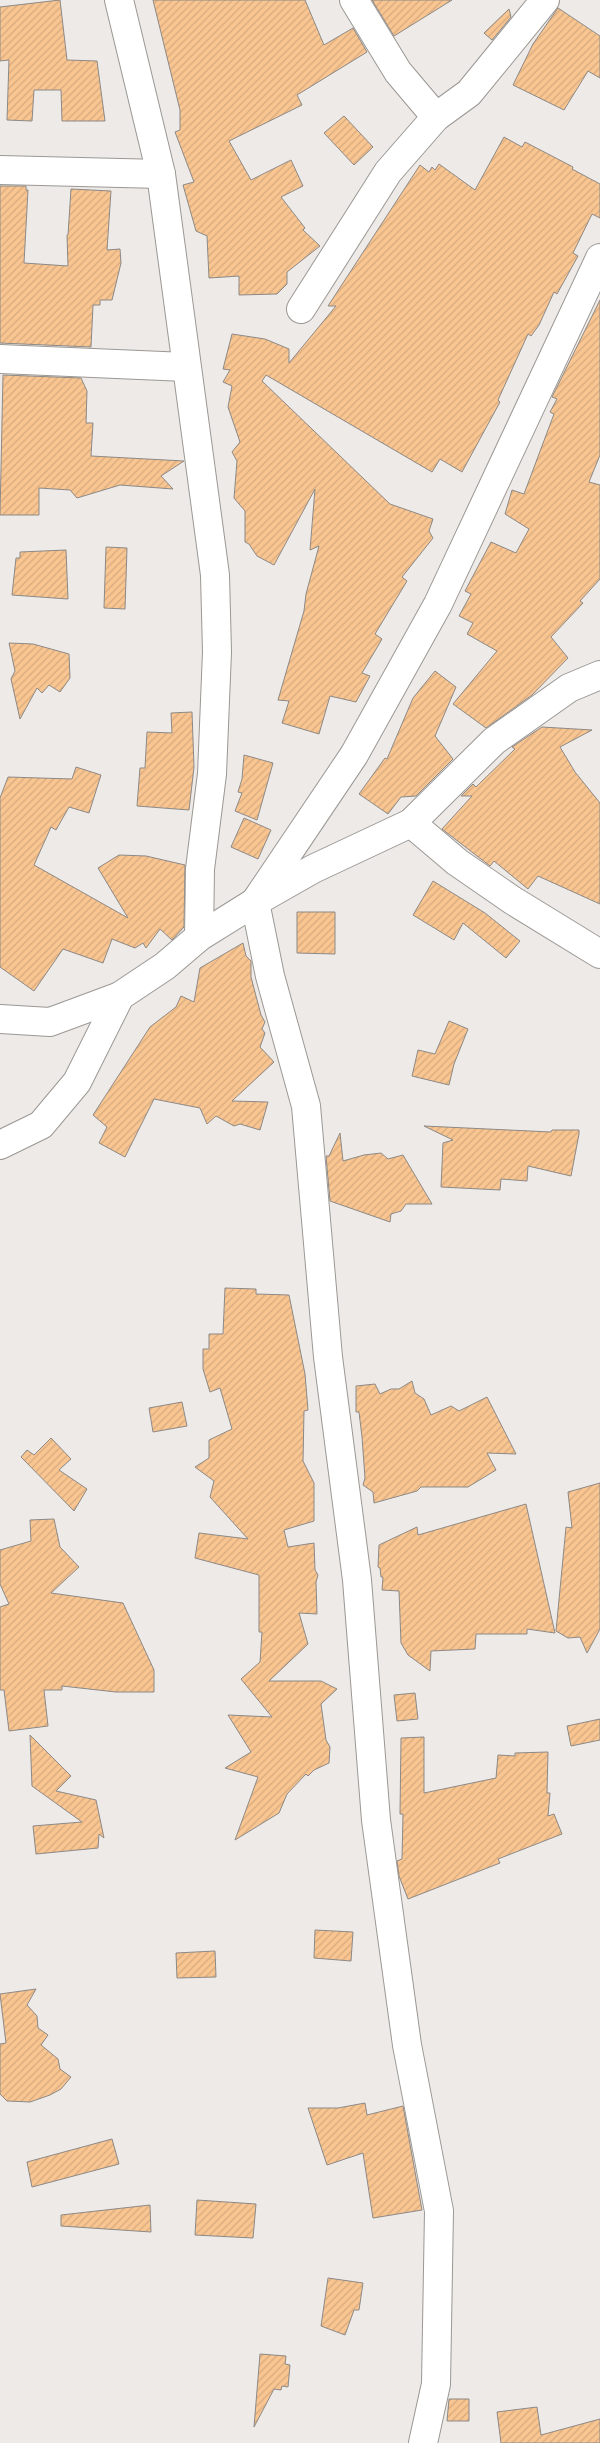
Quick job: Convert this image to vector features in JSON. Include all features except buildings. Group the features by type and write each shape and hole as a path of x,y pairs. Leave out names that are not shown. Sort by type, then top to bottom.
{"street":[{"path":"119,0 161,174 215,575 218,652 212,774 200,869 199,937"},
{"path":"354,0 398,72 436,116"},
{"path":"301,309 388,172 436,116 468,93 545,0"},
{"path":"0,170 161,174"},
{"path":"423,2443 436,2384 439,2211 407,2045 376,1820 357,1580 328,1357 306,1106 270,976 255,902 354,755 438,604 600,258"},
{"path":"0,359 186,368"},
{"path":"0,1019 50,1022 120,996 165,966 199,937 255,902 312,869 411,823 494,741 569,688 600,675"},
{"path":"411,823 457,862 512,900 600,954"},
{"path":"0,1145 41,1125 77,1082 120,996"}]}
